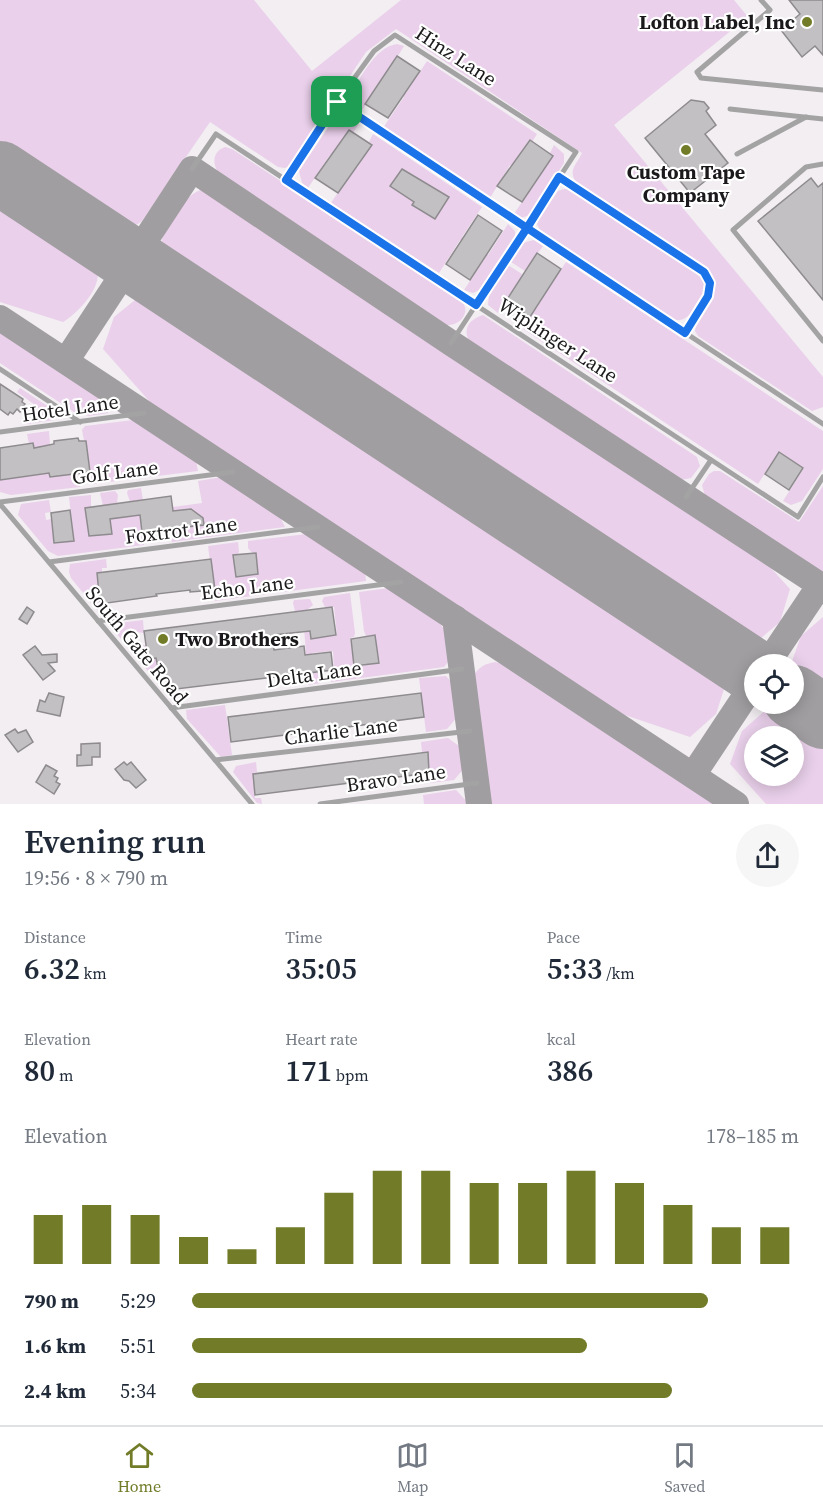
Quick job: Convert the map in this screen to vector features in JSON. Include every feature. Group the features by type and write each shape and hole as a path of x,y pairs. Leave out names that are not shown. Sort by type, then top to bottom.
{"lane":[{"path":"761,0 770,10 697,72 701,78 823,90"},
{"name":"Hinz Lane","path":"337,102 374,51 395,35 576,152 559,177"},
{"path":"286,180 337,102 822,423"},
{"path":"730,109 823,119"},
{"path":"737,154 808,116"},
{"name":"Wiplinger Lane","path":"192,169 216,134 798,517 823,477"},
{"path":"823,164 806,167 733,230 823,341"},
{"path":"451,343 559,177 704,272 709,278 708,296 685,333"},
{"path":"0,369 80,422"},
{"name":"Hotel Lane","path":"0,432 144,413"},
{"path":"686,497 711,460"},
{"name":"Golf Lane","path":"0,503 233,472"},
{"name":"South Gate Road","path":"0,503 252,804"},
{"name":"Foxtrot Lane","path":"48,562 318,527"},
{"name":"Echo Lane","path":"98,621 401,582"},
{"name":"Delta Lane","path":"171,708 462,669"},
{"name":"Charlie Lane","path":"215,760 470,731"},
{"name":"Bravo Lane","path":"320,804 477,783"}],"shaded area":[{"path":"0,0 254,0 312,71 401,0 734,0 748,17 614,125 823,377 823,407 812,411 698,336 695,331 697,322 715,287 708,270 577,183 573,171 582,153 396,29 366,52 290,166 278,167 210,122 142,221 129,226 114,223 0,148"},
{"path":"397,44 404,46 384,79 406,93 427,61 537,134 532,142 529,140 515,161 539,177 553,156 550,153 554,145 564,154 564,163 530,215 521,218 514,214 536,181 510,165 490,198 383,128 404,97 381,82 360,113 348,103 348,98 375,58 381,51"},
{"path":"339,116 346,117 358,125 353,133 349,130 334,154 357,168 372,144 369,142 373,134 482,207 462,237 488,255 508,224 515,231 515,236 479,290 473,293 464,290 486,257 460,240 439,273 331,203 352,171 330,155 308,188 302,183 299,171 333,120"},
{"path":"225,147 232,149 461,300 465,309 463,317 456,323 446,325 224,179 217,171 214,162 217,153"},
{"path":"569,189 699,274 704,280 703,293 692,313 680,320 674,320 540,230 537,224 539,219 558,191"},
{"path":"201,190 212,193 759,555 790,589 780,622 754,644 173,262 161,245 166,230 181,205"},
{"path":"0,201 96,264 98,272 94,289 77,311 63,322 0,302"},
{"path":"534,240 543,246 525,271 511,262 522,243"},
{"path":"566,262 823,431 823,469 802,501 791,505 783,501 804,468 779,452 758,484 523,329 543,298 519,281 498,313 488,305 489,295 508,265 545,293"},
{"path":"143,295 727,680 716,714 690,737 622,714 151,403 103,349 114,317"},
{"path":"483,315 697,457 700,466 691,478 681,480 469,341 467,328 469,324"},
{"path":"0,331 108,403 108,413 89,416 74,412 0,363"},
{"path":"20,388 55,411 57,415 54,420 27,424 38,407 17,392"},
{"path":"133,420 196,461 198,471 92,484 82,430 85,426"},
{"path":"49,431 50,445 46,446 50,477 78,473 80,487 11,495 0,492 0,480 29,444 27,434"},
{"path":"720,471 799,522 823,486 823,574 705,496 702,485 709,474"},
{"path":"222,477 279,515 285,527 172,542 170,529 204,525 203,518 191,509 173,511 173,507 202,503 198,481"},
{"path":"141,488 143,500 138,501 144,545 58,556 48,551 18,515 21,504 49,500 51,512 45,513 46,520 51,519 54,543 74,541 69,497 91,495 91,507 112,534 108,506 103,506 100,493 115,491 118,495 115,518 135,516 127,493 128,490"},
{"path":"307,534 365,572 366,581 215,601 208,546 238,542 238,555 233,556 236,577 258,574 256,553 252,553 248,548 248,541"},
{"path":"106,559 107,568 102,568 102,572 97,573 100,604 103,604 105,612 97,610 71,578 69,572 70,564"},
{"path":"389,588 437,620 444,629 451,658 444,667 331,682 329,671 334,669 333,651 312,653 314,673 318,673 320,683 308,685 303,611 295,611 294,600 310,599 313,605 307,610 311,639 337,635 334,607 325,607 322,601 324,597 350,593 355,633 354,637 350,638 354,667 380,663 375,635 366,636 364,631 359,592"},
{"path":"823,617 823,690 804,677 804,654 795,654 801,636"},
{"path":"143,620 144,633 137,632 121,639 117,634 119,623"},
{"path":"146,645 148,659 157,658 160,677 154,678 130,650"},
{"path":"495,662 502,664 716,804 488,804 472,683 479,668"},
{"path":"446,676 454,685 459,715 447,729 426,732 419,678"},
{"path":"225,705 232,755 221,757 187,719 186,710"},
{"path":"761,714 777,714 796,726 748,726"},
{"path":"744,729 744,780 730,764 742,731"},
{"path":"804,732 823,744 823,804 766,804 750,786 804,786"},
{"path":"448,738 463,749 465,767 454,780 430,783 428,752 422,752 421,742"},
{"path":"256,762 257,772 253,773 255,798 261,798 262,804 257,803 233,772 236,766"},
{"path":"456,790 469,804 424,804 423,795"}],"building":[{"name":"Lofton Label, Inc","path":"789,0 823,0 823,55 815,46 802,57 781,30 800,14"},
{"path":"397,56 420,71 388,118 365,104"},
{"name":"Custom Tape Company","path":"691,100 704,102 709,108 706,111 716,125 705,134 728,163 690,193 645,138"},
{"path":"349,130 372,145 338,193 315,178"},
{"path":"530,140 553,156 522,202 497,186"},
{"path":"402,169 449,197 435,219 412,205 414,202 390,186"},
{"path":"811,178 818,187 823,183 823,300 758,221"},
{"path":"478,215 502,231 470,280 446,264"},
{"path":"537,253 561,269 530,317 506,301"},
{"path":"0,384 23,399 22,402 25,404 20,412 17,409 13,414 10,412 8,415 0,409"},
{"path":"78,438 79,441 86,441 90,472 50,477 49,473 0,480 0,448 33,443 34,448 54,444 54,441"},
{"path":"779,452 803,468 789,490 765,474"},
{"path":"171,496 173,511 191,509 203,518 204,525 142,532 140,515 110,519 112,534 89,536 85,508"},
{"path":"70,510 74,541 54,543 51,513"},
{"path":"256,553 258,574 236,577 233,555"},
{"path":"211,559 215,590 156,594 157,596 100,604 97,573"},
{"path":"27,607 34,612 27,624 19,619"},
{"path":"332,607 336,635 311,639 310,631 273,635 274,650 304,646 305,655 331,652 333,670 168,690 166,677 160,677 156,658 148,659 144,631"},
{"path":"375,635 379,663 354,666 351,639"},
{"path":"35,646 42,655 57,654 57,662 48,663 55,671 43,680 23,655"},
{"path":"49,693 64,697 60,716 37,711 40,700 45,702"},
{"path":"421,693 424,717 231,742 228,717"},
{"path":"15,729 18,733 26,730 33,742 18,752 5,735"},
{"path":"100,743 100,757 92,757 92,765 77,766 77,755 81,755 81,744"},
{"path":"428,752 429,773 255,795 253,774"},
{"path":"124,762 127,765 131,762 146,780 136,788 129,781 124,780 115,769"},
{"path":"46,765 57,771 54,776 58,778 56,782 60,784 54,794 36,782"}],"taxiway":[{"path":"66,361 192,169 451,343 823,587"},
{"path":"0,318 736,804"},
{"path":"774,654 820,585"},
{"path":"455,618 479,804"},
{"path":"693,775 744,698"}],"runway":[{"path":"0,173 744,664"},
{"path":"804,704 823,717"}],"place":[{"name":"Lofton Label, Inc","path":"807,22"},
{"name":"Custom Tape Company","path":"686,150"},
{"name":"Two Brothers","path":"163,639"}],"route":[{"path":"337,102 286,180 476,305 527,228 685,333 708,296 710,283 704,272 559,177 527,228 337,102"}]}
